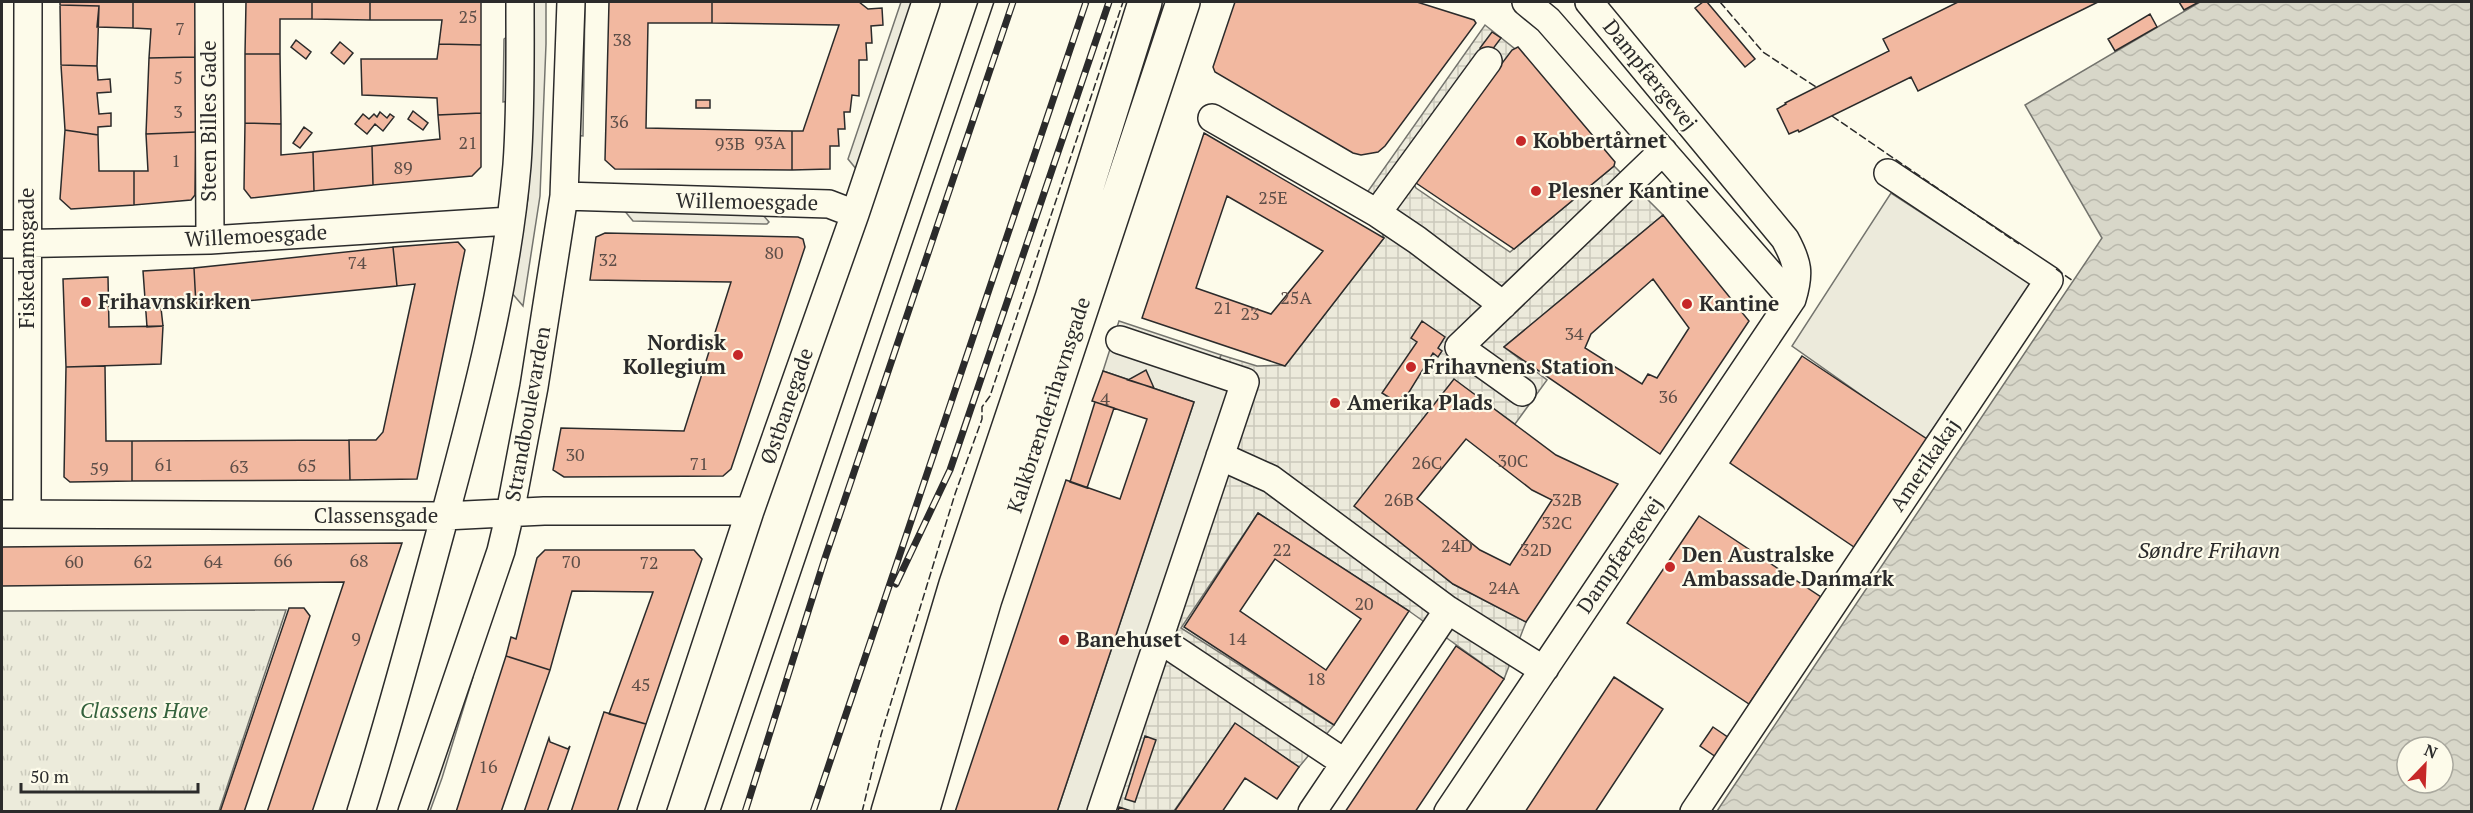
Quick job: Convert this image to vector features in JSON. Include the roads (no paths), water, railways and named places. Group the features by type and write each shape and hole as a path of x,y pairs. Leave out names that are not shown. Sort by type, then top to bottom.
{"main road":[{"name":"Kalkbrænderihavnsgade","path":"888,812 956,584 1052,298 1145,2"},
{"name":"Kalkbrænderihavnsgade","path":"922,812 985,598 1183,2"}],"street":[{"name":"Fiskedamsgade","path":"14,514 14,245 28,2"},
{"name":"Steen Billes Gade","path":"209,2 210,240"},
{"path":"361,812 393,710 481,380 510,221 520,111 520,2"},
{"name":"Strandboulevarden","path":"412,812 501,551 510,513 534,387 564,196 571,2"},
{"name":"Østbanegade","path":"651,812 750,511 855,214 926,2"},
{"name":"Dampfærgevej","path":"1526,2 1548,20 1663,151 1795,289"},
{"name":"Dampfærgevej","path":"1448,812 1795,289 1795,258 1785,239 1589,2"},
{"path":"1377,213 1488,61"},
{"path":"1212,118 1377,213 1503,305"},
{"path":"1522,392 1459,347 1663,151"},
{"name":"Amerikakaj","path":"1694,812 2049,280 1888,173"},
{"name":"Willemoesgade","path":"564,196 829,204 855,214"},
{"name":"Willemoesgade","path":"14,245 210,240 510,221"},
{"path":"1101,812 1245,382 1119,340"},
{"path":"1220,456 1271,479 1448,610 1534,664 1545,668"},
{"name":"Classensgade","path":"14,514 445,516 510,513 750,511"},
{"path":"1312,812 1448,610"},
{"path":"1159,639 1344,763"}],"water":[{"name":"Søndre Frihavn","path":"2200,2 2471,2 2471,811 1717,811 2102,238 2025,105"}],"tram line":[{"path":"704,812 978,2"},
{"path":"720,812 994,2"}],"railway":[{"path":"745,812 825,558 1013,2"},
{"path":"813,812 1086,2"},
{"path":"896,584 950,470 1109,2"}],"place":[{"name":"Kobbertårnet","path":"1521,141"},
{"name":"Plesner Kantine","path":"1536,191"},
{"name":"Frihavnskirken","path":"86,302"},
{"name":"Kantine","path":"1687,304"},
{"name":"Nordisk Kollegium","path":"738,355"},
{"name":"Frihavnens Station","path":"1411,367"},
{"name":"Amerika Plads","path":"1335,403"},
{"name":"Den Australske Ambassade Danmark","path":"1670,567"},
{"name":"Banehuset","path":"1064,640"}],"park label":[{"name":"Classens Have","path":"144,711"}]}
